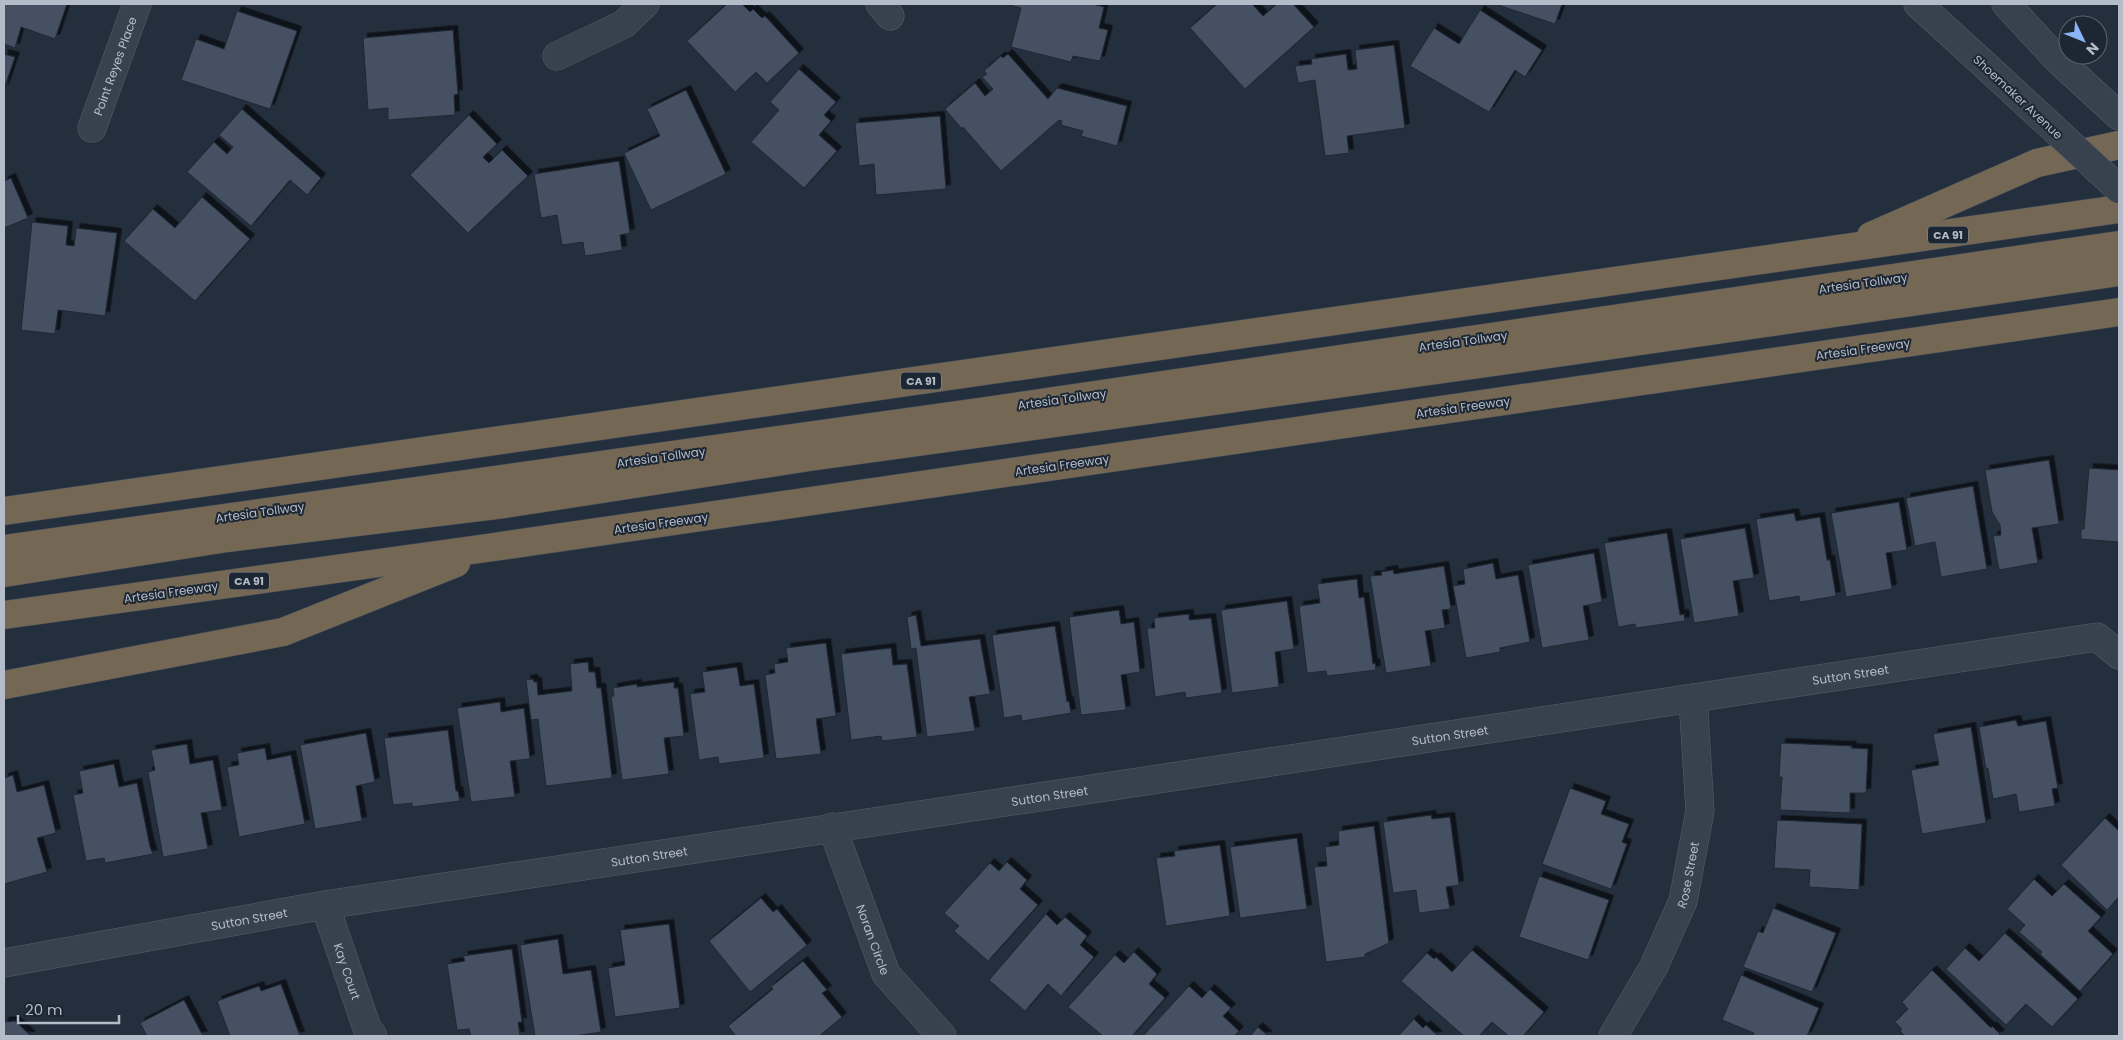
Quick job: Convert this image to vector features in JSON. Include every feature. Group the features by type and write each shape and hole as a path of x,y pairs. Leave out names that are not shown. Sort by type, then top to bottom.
{"highway":[{"path":"1838,251 2037,163 2119,145"},
{"name":"CA 91","path":"4,511 2119,210"},
{"name":"Artesia Tollway","path":"4,549 986,411 2119,245"},
{"name":"Artesia Tollway","path":"4,573 228,538 504,504 809,457 2119,272"},
{"name":"Artesia Freeway","path":"4,615 494,547 2119,312"},
{"path":"4,685 283,632 494,547"}],"street":[{"name":"Point Reyes Place","path":"92,128 137,4"},
{"path":"557,56 624,24 645,4"},
{"name":"Shoemaker Avenue","path":"1918,4 2119,189"},
{"path":"2006,4 2057,59 2119,116"},
{"name":"Sutton Street","path":"4,964 325,905 2097,637 2119,655"},
{"name":"Rose Street","path":"1614,1036 1654,966 1684,901 1700,811 1693,698"},
{"name":"Noran Circle","path":"832,828 886,974 942,1036"},
{"name":"Kay Court","path":"325,905 367,1028 373,1036"}],"building":[{"path":"4,4 67,4 55,39 21,27 15,48 4,44"},
{"path":"727,4 742,4 750,12 753,9 762,18 765,16 799,53 767,83 756,72 735,92 687,41"},
{"path":"1006,4 1092,4 1104,7 1099,28 1108,30 1100,61 1073,56 1071,62 1011,47 1021,8"},
{"path":"1217,4 1252,4 1263,16 1277,4 1293,4 1314,27 1245,89 1190,28"},
{"path":"1495,4 1562,4 1555,24"},
{"path":"1480,10 1542,50 1525,77 1515,70 1489,112 1410,66 1434,28 1459,44"},
{"path":"237,11 297,31 270,109 181,80 196,39 224,49"},
{"path":"453,30 458,94 454,95 455,115 388,120 388,108 368,110 363,38"},
{"path":"1394,45 1405,128 1347,136 1349,153 1325,156 1315,80 1298,83 1295,66 1312,64 1311,59 1346,54 1348,70 1357,69 1355,50"},
{"path":"4,54 15,57 4,89"},
{"path":"1008,54 1048,99 1057,88 1127,106 1117,146 1081,136 1083,131 1061,125 1062,121 1059,120 1001,171 945,109 975,83 985,96 993,89 982,77 987,74 984,71 1001,56 1003,58"},
{"path":"799,69 836,102 824,115 831,121 819,135 837,151 804,188 751,142 779,110 770,102"},
{"path":"686,90 726,174 651,210 624,153 660,136 647,109"},
{"path":"242,109 321,178 307,195 290,180 251,226 187,172 214,142 227,154 233,147 219,135"},
{"path":"469,115 497,144 483,157 489,163 502,150 528,176 468,233 410,175"},
{"path":"940,116 946,189 876,195 874,164 859,166 855,123"},
{"path":"619,161 630,233 620,235 622,250 585,256 583,242 562,245 557,215 541,218 534,174"},
{"path":"11,178 28,218 4,228 4,181"},
{"path":"202,197 250,239 195,301 124,241 153,209 175,228"},
{"path":"32,222 68,226 66,245 74,246 76,228 117,233 105,316 58,310 55,334 21,330"},
{"path":"2049,460 2059,524 2032,528 2038,563 1999,570 1993,536 2001,535 2000,525 1992,512 1985,470"},
{"path":"2089,468 2119,470 2119,542 2081,539 2081,529 2084,529"},
{"path":"1973,486 1987,569 1941,577 1935,542 1915,546 1906,498"},
{"path":"1899,502 1907,550 1886,553 1892,589 1846,597 1831,513"},
{"path":"1794,513 1796,521 1820,517 1827,560 1830,560 1836,596 1800,602 1799,596 1769,601 1756,519"},
{"path":"1745,528 1754,578 1733,581 1739,616 1694,623 1680,539"},
{"path":"1667,533 1680,615 1684,614 1685,621 1636,628 1635,624 1618,627 1604,543"},
{"path":"1594,553 1602,602 1583,606 1589,640 1542,648 1528,565"},
{"path":"1493,563 1496,579 1518,575 1530,642 1500,648 1500,652 1466,658 1453,586 1465,584 1463,569"},
{"path":"1444,566 1451,609 1442,610 1445,628 1425,631 1431,666 1386,673 1370,576 1382,575 1381,572 1393,570 1394,574"},
{"path":"1357,579 1359,598 1364,597 1373,664 1375,663 1376,670 1327,676 1326,671 1307,673 1299,606 1320,603 1317,584"},
{"path":"1287,601 1294,649 1275,652 1279,687 1232,693 1221,610"},
{"path":"1119,610 1121,624 1134,622 1140,672 1121,675 1126,710 1081,715 1069,617"},
{"path":"1189,614 1189,620 1211,618 1222,693 1186,698 1185,692 1155,697 1147,628 1155,628 1154,618"},
{"path":"916,615 921,646 980,639 990,694 969,697 975,731 927,737 916,648 911,649 907,617"},
{"path":"1055,626 1067,702 1069,701 1071,713 1022,721 1021,715 1004,718 992,635"},
{"path":"826,643 836,716 816,719 821,754 776,759 765,675 775,673 774,664 788,662 786,648"},
{"path":"891,648 893,665 907,664 917,737 882,741 881,736 851,740 841,654"},
{"path":"588,662 589,672 595,672 597,688 601,688 612,778 546,786 538,719 531,720 526,680 533,679 534,682 537,682 538,695 572,691 570,664"},
{"path":"737,667 740,686 754,684 764,758 719,764 718,757 699,760 690,694 705,692 702,672"},
{"path":"674,682 674,688 678,688 684,736 664,738 669,774 622,780 611,696 614,696 613,688 637,684 637,687"},
{"path":"500,702 501,712 524,708 530,759 510,761 515,797 471,802 457,708"},
{"path":"2016,720 2018,726 2046,721 2058,788 2052,789 2055,806 2019,812 2016,794 1993,799 1979,727"},
{"path":"1971,727 1986,823 1922,834 1911,770 1939,765 1933,734"},
{"path":"448,730 456,791 458,791 460,801 412,807 412,803 393,805 384,738"},
{"path":"366,733 375,782 356,786 362,821 315,829 300,745"},
{"path":"1781,743 1852,746 1851,748 1868,749 1866,793 1850,793 1850,813 1780,810 1782,777 1779,777"},
{"path":"187,744 190,764 213,760 222,810 201,813 208,849 163,857 148,772 155,770 151,750"},
{"path":"265,748 267,760 291,755 305,824 239,837 227,767 239,765 237,753"},
{"path":"114,764 119,787 137,783 153,854 105,863 104,858 86,861 73,795 83,793 79,771"},
{"path":"13,775 17,792 44,785 56,833 37,838 47,872 4,884 4,778"},
{"path":"1570,788 1606,801 1601,814 1629,824 1622,842 1627,844 1611,889 1542,864"},
{"path":"1431,815 1432,819 1450,817 1459,885 1446,887 1450,909 1419,913 1416,890 1393,893 1383,822"},
{"path":"2105,818 2119,831 2119,897 2107,910 2061,865"},
{"path":"1777,820 1862,824 1859,890 1809,887 1810,870 1774,868"},
{"path":"1374,826 1389,943 1365,954 1365,957 1326,962 1314,867 1327,866 1325,847 1339,845 1338,831"},
{"path":"1297,838 1307,909 1240,918 1230,847"},
{"path":"1220,845 1230,916 1166,926 1156,858 1175,856 1174,851"},
{"path":"1007,862 1027,880 1020,889 1038,905 988,961 954,931 959,926 944,913 990,863 999,871"},
{"path":"1539,876 1609,900 1588,960 1519,937"},
{"path":"2034,879 2052,896 2064,884 2101,917 2088,931 2113,954 2080,991 2040,954 2042,952 2019,932 2025,925 2007,909"},
{"path":"761,898 773,912 777,909 807,945 750,992 709,941"},
{"path":"1773,908 1836,933 1812,992 1743,967 1758,931 1763,933"},
{"path":"1046,914 1057,925 1065,917 1087,936 1080,945 1094,957 1061,996 1048,984 1025,1011 989,980"},
{"path":"669,924 680,1008 615,1017 608,968 625,965 620,930"},
{"path":"2005,933 2078,999 2052,1027 2026,1004 2006,1025 1946,969 1965,948 1979,961"},
{"path":"558,939 563,974 591,970 601,1032 575,1036 535,1036 520,945"},
{"path":"512,949 522,1022 518,1022 520,1036 471,1036 469,1029 457,1030 447,964 465,961 463,956"},
{"path":"1472,950 1544,1012 1523,1036 1509,1036 1492,1022 1479,1036 1464,1036 1401,981 1427,953 1434,959 1436,957 1452,972"},
{"path":"1134,952 1157,974 1149,984 1165,998 1132,1036 1103,1036 1068,1007 1115,955 1124,963"},
{"path":"803,961 827,990 822,993 842,1017 819,1036 736,1036 728,1026 773,989 771,987"},
{"path":"1932,970 1991,1028 1992,1026 2000,1034 1998,1036 1905,1036 1900,1031 1902,1029 1895,1022 1908,1009 1902,1002"},
{"path":"1741,975 1819,1008 1807,1036 1753,1036 1754,1033 1722,1020"},
{"path":"281,984 300,1036 230,1036 217,1001 259,986 261,991"},
{"path":"1189,986 1202,998 1210,989 1231,1008 1223,1016 1239,1031 1234,1036 1143,1036"},
{"path":"184,1000 203,1036 147,1036 140,1023"},
{"path":"1414,1019 1423,1028 1426,1025 1438,1036 1398,1036"},
{"path":"15,1021 31,1036 4,1036 4,1022"},
{"path":"1258,1027 1268,1036 1250,1036"}]}
